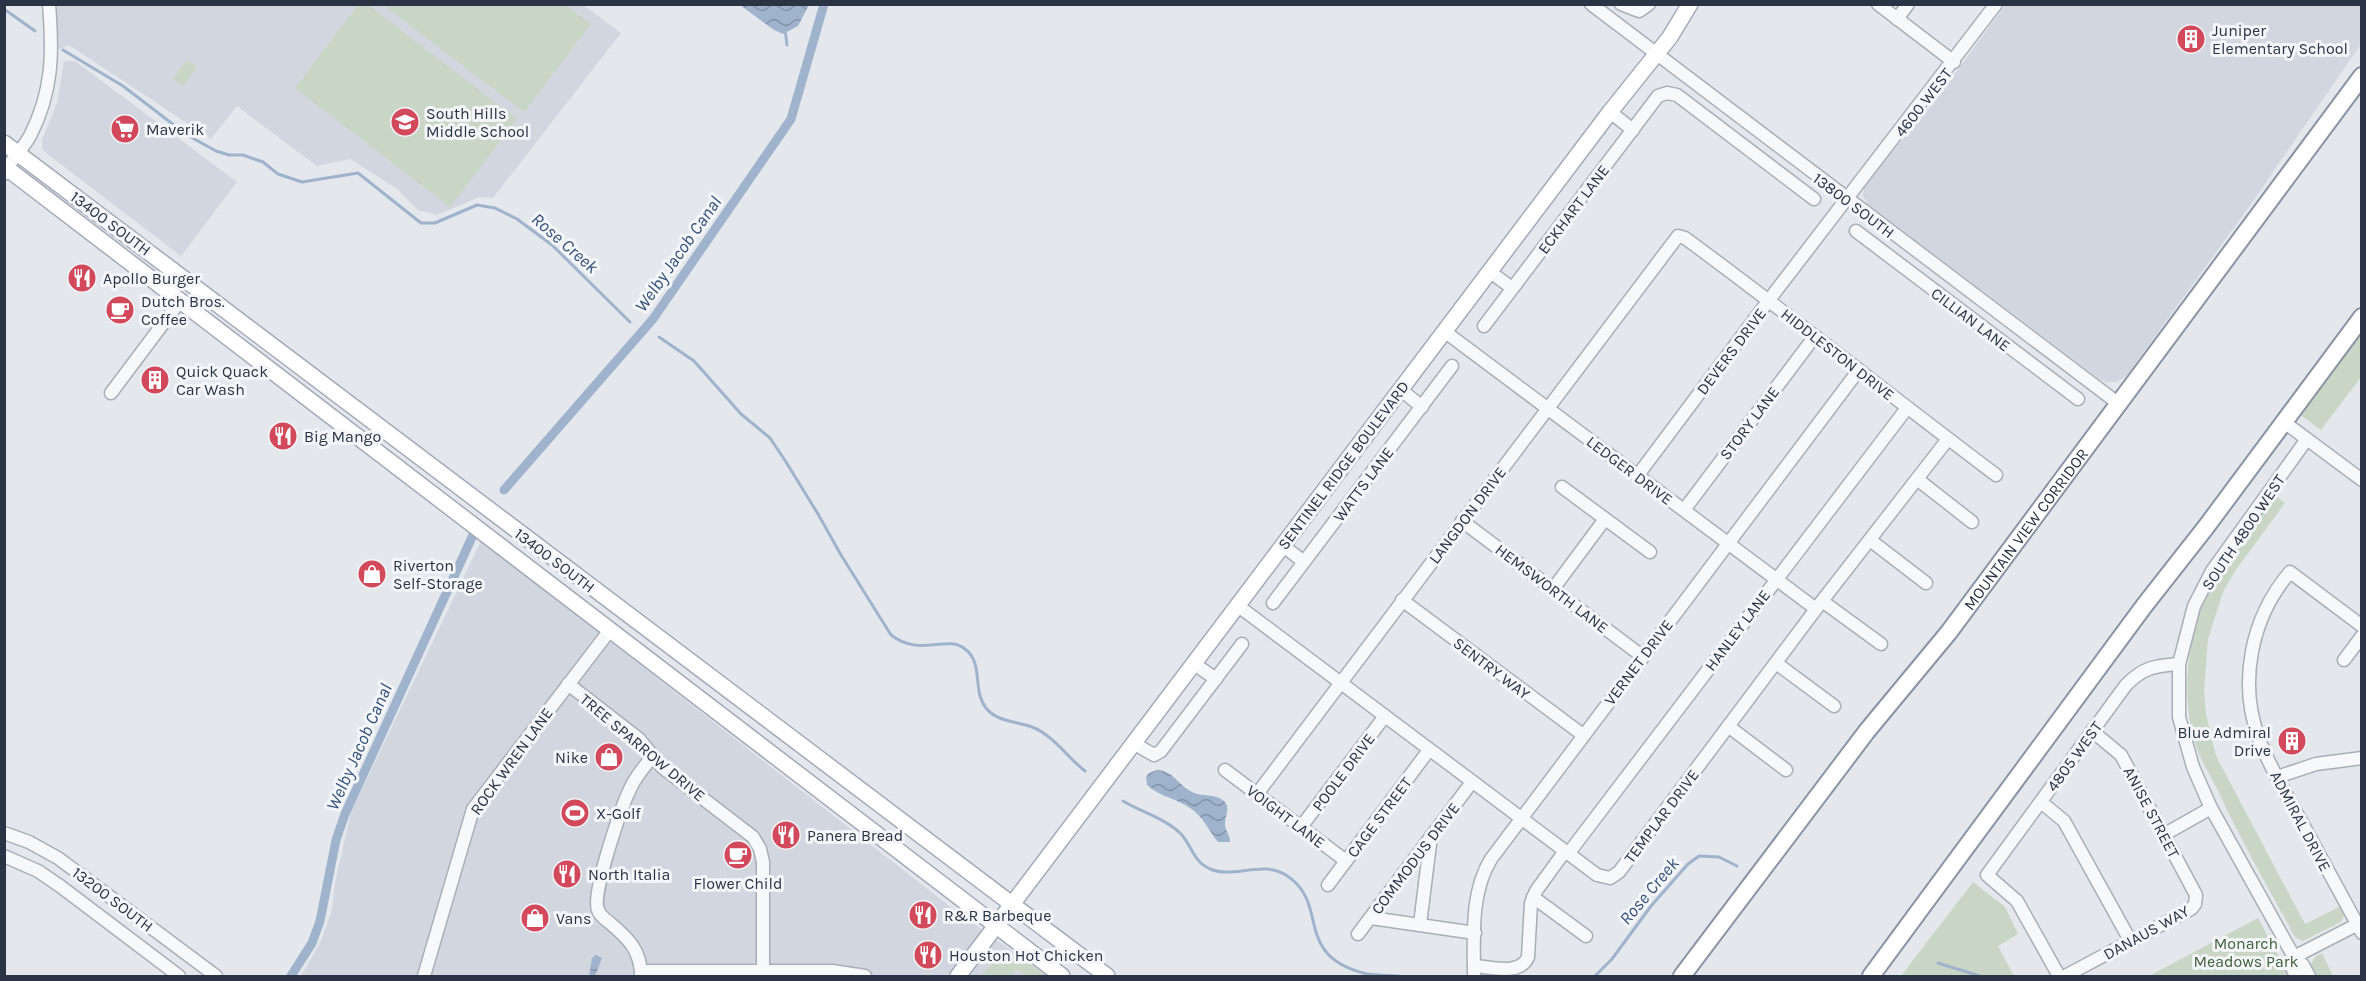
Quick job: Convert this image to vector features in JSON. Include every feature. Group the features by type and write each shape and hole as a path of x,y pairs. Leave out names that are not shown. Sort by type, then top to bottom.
{"highway":[{"name":"MOUNTAIN VIEW CORRIDOR","path":"1682,976 1867,731 1949,632 2361,76"},
{"path":"1871,976 2361,317"}],"main road":[{"name":"SENTINEL RIDGE BOULEVARD","path":"958,976 1489,271 1670,37 1690,4"},
{"name":"13400 SOUTH","path":"4,143 1107,976"},
{"name":"13400 SOUTH","path":"5,169 1062,976"}],"street":[{"path":"5,169 18,153 38,119 48,83 52,50 49,4"},
{"name":"13800 SOUTH","path":"1591,4 2119,404"},
{"path":"1621,4 1638,11 1649,4"},
{"path":"1878,4 1954,62"},
{"path":"1897,19 1908,4"},
{"name":"4600 WEST","path":"1847,199 1954,62 1996,4"},
{"name":"ECKHART LANE","path":"1484,326 1658,96 1667,93 1677,95 1709,120"},
{"path":"1721,103 1709,120 1815,199"},
{"path":"1610,112 1633,130"},
{"path":"1776,171 1788,154"},
{"name":"DEVERS DRIVE","path":"1638,476 1847,199"},
{"name":"CILLIAN LANE","path":"1856,231 2078,399"},
{"name":"HIDDLESTON DRIVE","path":"1678,236 1685,238 1769,300 1858,371 1996,475"},
{"name":"LANGDON DRIVE","path":"1257,794 1678,236"},
{"path":"1894,260 1906,243"},
{"path":"1489,271 1512,288"},
{"path":"111,393 180,301"},
{"name":"LEDGER DRIVE","path":"1444,331 1776,579 1881,644"},
{"name":"STORY LANE","path":"1684,510 1815,336"},
{"path":"2049,378 2062,361"},
{"name":"WATTS LANE","path":"1273,603 1452,366"},
{"name":"VERNET DRIVE","path":"1474,971 1477,893 1481,878 1491,859 1858,371"},
{"path":"1400,389 1422,406"},
{"name":"HANLEY LANE","path":"1474,971 1515,968 1524,964 1528,957 1528,914 1533,897 1907,408"},
{"path":"2284,422 2361,480"},
{"name":"TEMPLAR DRIVE","path":"1237,605 1597,875 1607,878 1616,875 1819,605 1948,439"},
{"name":"SOUTH 4800 WEST","path":"2294,957 2211,808 2193,767 2181,726 2179,664 2194,606 2212,571 2307,439"},
{"path":"1917,479 1972,522"},
{"path":"1562,487 1650,552"},
{"path":"1553,589 1605,519"},
{"name":"HEMSWORTH LANE","path":"1462,521 1642,656"},
{"path":"1870,540 1926,583"},
{"path":"1282,545 1304,562"},
{"name":"ADMIRAL DRIVE","path":"2360,927 2265,753 2253,720 2249,670 2254,640 2263,614 2275,592 2290,572 2361,626"},
{"name":"SENTRY WAY","path":"1402,600 1583,735"},
{"name":"ROCK WREN LANE","path":"424,976 473,809 610,630"},
{"path":"2344,660 2361,636"},
{"path":"1133,743 1154,755 1161,751 1242,644"},
{"path":"1193,663 1215,680"},
{"path":"1776,663 1834,706"},
{"name":"4805 WEST","path":"2059,976 2017,901 1987,875 2126,685 2138,672 2151,667 2179,664"},
{"name":"TREE SPARROW DRIVE","path":"568,684 639,739 652,757 743,827 757,844 763,862 763,974"},
{"name":"POOLE DRIVE","path":"1301,827 1385,716"},
{"path":"1728,726 1786,770"},
{"name":"ANISE STREET","path":"2092,731 2121,755 2196,895 2195,904"},
{"name":"CAGE STREET","path":"1328,885 1430,750"},
{"path":"652,757 633,782 619,816 611,838 596,905 601,915 633,945 639,958 641,974 763,974 832,971 851,976 856,974 865,976"},
{"path":"2277,777 2298,768 2361,758"},
{"name":"VOIGHT LANE","path":"1225,770 1346,861"},
{"name":"COMMODUS DRIVE","path":"1358,934 1472,782"},
{"path":"2041,802 2064,820 2131,942"},
{"path":"2164,834 2211,808"},
{"name":"13200 SOUTH","path":"4,833 29,842 58,858 216,976"},
{"path":"1420,924 1431,836"},
{"name":"13200 SOUTH","path":"4,856 49,878 179,976"},
{"path":"1533,897 1586,936"},
{"name":"DANAUS WAY","path":"2065,976 2192,909 2195,904"},
{"path":"1371,918 1475,933"},
{"path":"2294,957 2360,927"},
{"path":"2294,957 2293,970 2296,976"},
{"path":"2294,957 2303,965 2309,976"}],"shaded area":[{"path":"2006,4 2361,5 2361,44 2251,204 2127,375 2116,382 2099,379 1869,205 1863,196 1864,188 1881,165 1932,105"},
{"name":"South Hills Middle School","path":"56,5 583,5 621,33 493,198 479,197 438,215 418,210 396,188 350,159 317,166 237,106 211,139 69,45 59,49"},
{"path":"64,61 75,61 237,182 181,256 42,148 42,140 57,103"},
{"path":"481,541 957,912 1048,976 301,976 321,941 332,910 335,883 351,812"}],"green space":[{"path":"358,5 368,5 517,119 450,207 295,88"},
{"path":"383,5 565,5 591,24 524,112"},
{"path":"187,60 197,67 183,86 173,79"},
{"path":"2361,330 2361,377 2321,430 2299,414"},
{"path":"2273,494 2285,503 2235,571 2223,592 2208,639 2204,690 2206,714 2216,756 2305,924 2341,906 2342,908 2344,916 2341,922 2303,941 2295,937 2201,757 2191,726 2188,705 2187,683 2192,640 2204,599 2226,558"},
{"path":"1973,882 2005,907 2018,934 1998,946 2014,976 1901,976"},
{"name":"Monarch Meadows Park","path":"2258,918 2289,976 2149,976"},
{"path":"2322,953 2333,976 2315,976 2311,964 2315,957"},
{"path":"1010,954 1021,958 1046,976 1026,976 1016,969 1010,976 981,976 997,958 998,960 1010,958"}],"water":[{"path":"740,5 809,5 798,26 783,34"},
{"path":"1157,770 1168,773 1192,792 1217,797 1224,801 1227,809 1225,826 1230,842 1218,842 1195,811 1147,785 1146,777"},
{"path":"596,955 602,958 595,976 589,976 592,958"}],"waterway":[{"name":"Welby Jacob Canal","path":"504,490 653,319 791,119 824,4"},
{"name":"Rose Creek","path":"4,9 35,31"},
{"path":"785,29 787,45"},
{"name":"Rose Creek","path":"63,50 123,86 187,135 216,151 229,155 243,155 263,162 278,174 302,182 358,173 421,223 435,223 477,205 495,208 517,219 552,245 630,322"},
{"name":"Rose Creek","path":"659,337 694,361 741,414 770,438 891,635 902,642 913,645 950,644 965,649 974,662 979,694 990,713 1001,719 1040,731 1085,771"},
{"name":"Welby Jacob Canal","path":"291,976 312,943 320,921 336,840 345,814 473,535"},
{"name":"Rose Creek","path":"1123,801 1176,829 1200,862 1210,869 1219,872 1268,869 1286,875 1299,887 1307,900 1319,941 1327,953 1341,964 1363,973 1399,976"},
{"name":"Rose Creek","path":"1595,976 1612,959 1651,906 1688,864 1699,856 1719,857 1737,866"},
{"name":"Rose Creek","path":"1938,963 1980,976"}],"place":[{"name":"Juniper Elementary School","path":"2191,39"},
{"name":"South Hills Middle School","path":"405,122"},
{"name":"Maverik","path":"125,129"},
{"name":"Apollo Burger","path":"82,278"},
{"name":"Dutch Bros. Coffee","path":"120,310"},
{"name":"Quick Quack Car Wash","path":"155,380"},
{"name":"Big Mango","path":"283,436"},
{"name":"Riverton Self-Storage","path":"372,574"},
{"name":"Blue Admiral Drive","path":"2292,741"},
{"name":"Nike","path":"609,757"},
{"name":"X-Golf","path":"575,813"},
{"name":"Panera Bread","path":"786,835"},
{"name":"Flower Child","path":"738,855"},
{"name":"North Italia","path":"567,874"},
{"name":"R&R Barbeque","path":"923,915"},
{"name":"Vans","path":"535,918"},
{"name":"Houston Hot Chicken","path":"928,955"}]}
